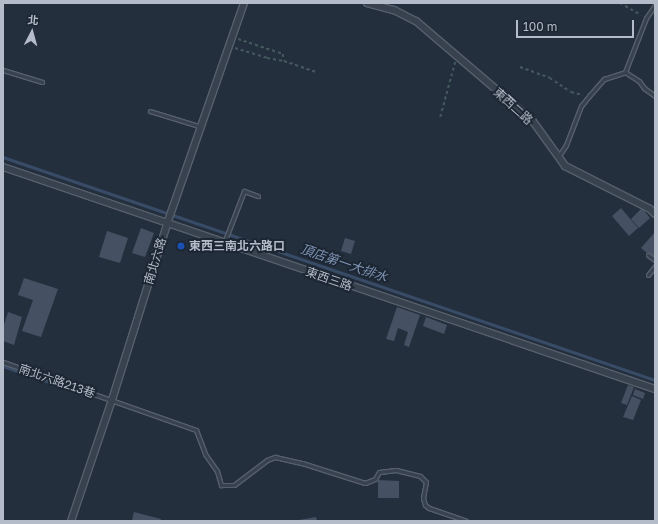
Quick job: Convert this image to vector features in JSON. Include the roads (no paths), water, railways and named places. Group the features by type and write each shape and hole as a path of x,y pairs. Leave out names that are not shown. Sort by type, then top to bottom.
{"street":[{"name":"南北六路","path":"71,521 112,400 167,224 244,3"},
{"name":"東西二路","path":"367,3 394,10 416,21 532,120 566,166 650,209 655,214"},
{"name":"東西三路","path":"3,167 655,389"}],"lane":[{"path":"625,72 646,18 655,5"},
{"path":"3,70 42,82"},
{"path":"625,72 639,81 644,88 655,96"},
{"path":"558,157 566,145 581,106 604,79 625,72"},
{"path":"150,111 202,127"},
{"path":"224,243 244,191 258,196"},
{"path":"648,256 655,260"},
{"path":"648,275 655,266"},
{"name":"南北六路213巷","path":"3,362 196,430 205,454 217,471 221,485 234,486 264,462 275,457 302,463 365,483 375,479 378,472 396,470 420,476 426,482 423,498 425,505 429,508 466,521"}],"waterway":[{"name":"頂店第一大排水","path":"3,157 655,380"},
{"path":"3,366 90,396"}],"place":[{"name":"東西三南北六路口","path":"181,246"}]}
